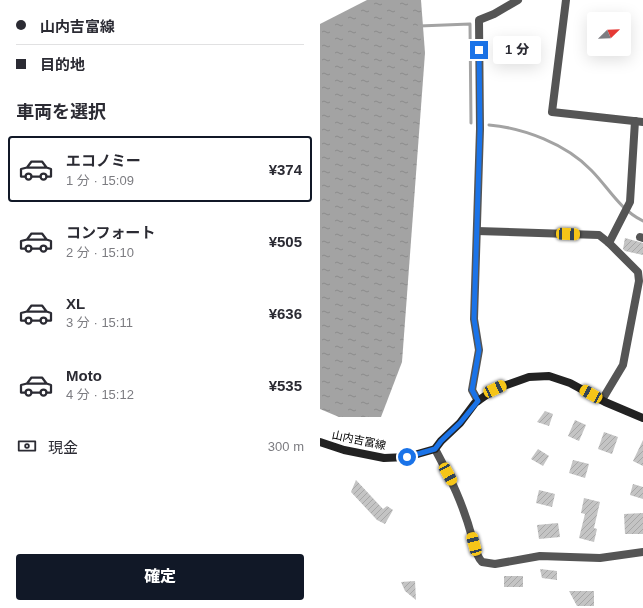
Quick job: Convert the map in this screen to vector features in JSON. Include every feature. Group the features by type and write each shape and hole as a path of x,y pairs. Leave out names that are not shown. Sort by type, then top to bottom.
{"main road":[{"path":"435,449 441,441 460,423 478,401 495,389 518,380 550,376 570,382 602,400 643,418"},
{"name":"山内吉富線","path":"320,442 344,450 384,458 407,457 435,449"}],"street":[{"path":"478,401 472,390 479,350 474,319 480,129 479,20 518,0"},
{"path":"566,0 552,112 639,122 630,202 609,243"},
{"path":"477,231 599,236 609,243 638,272 639,281 623,365 602,400"},
{"path":"435,449 456,490 466,515 476,552 482,562 494,564 540,556 600,558 643,552"}],"water":[{"path":"367,0 421,0 425,53 402,362 381,417 339,417 320,409 320,24"}],"building":[{"path":"625,238 643,243 643,255 625,251 623,249"},
{"path":"545,411 553,414 549,426 537,422"},
{"path":"575,420 586,425 579,441 568,436"},
{"path":"604,432 618,437 612,454 598,449"},
{"path":"643,440 643,466 633,461"},
{"path":"538,449 549,456 543,466 531,459"},
{"path":"573,460 589,464 585,478 569,473"},
{"path":"356,480 383,509 387,506 393,510 385,524 377,520 351,492"},
{"path":"633,484 643,487 643,499 630,495"},
{"path":"539,490 555,494 552,507 536,503"},
{"path":"584,498 600,502 594,528 597,529 594,542 579,538 585,514 581,513"},
{"path":"643,513 643,534 625,534 624,514"},
{"path":"558,523 560,537 539,539 537,525"},
{"path":"540,569 557,571 557,580 542,578"},
{"path":"504,576 523,576 523,587 504,587"},
{"path":"415,581 416,600 405,591 401,582"},
{"path":"569,591 594,591 594,606 577,606"}],"waterway":[{"path":"419,26 470,24 471,123"},
{"path":"489,125 530,134 544,139 569,152 591,170 627,210 643,221"}],"route":[{"path":"407,457 435,449 441,441 460,423 475,402 478,401 472,390 479,350 474,319 480,129 479,50"}]}
